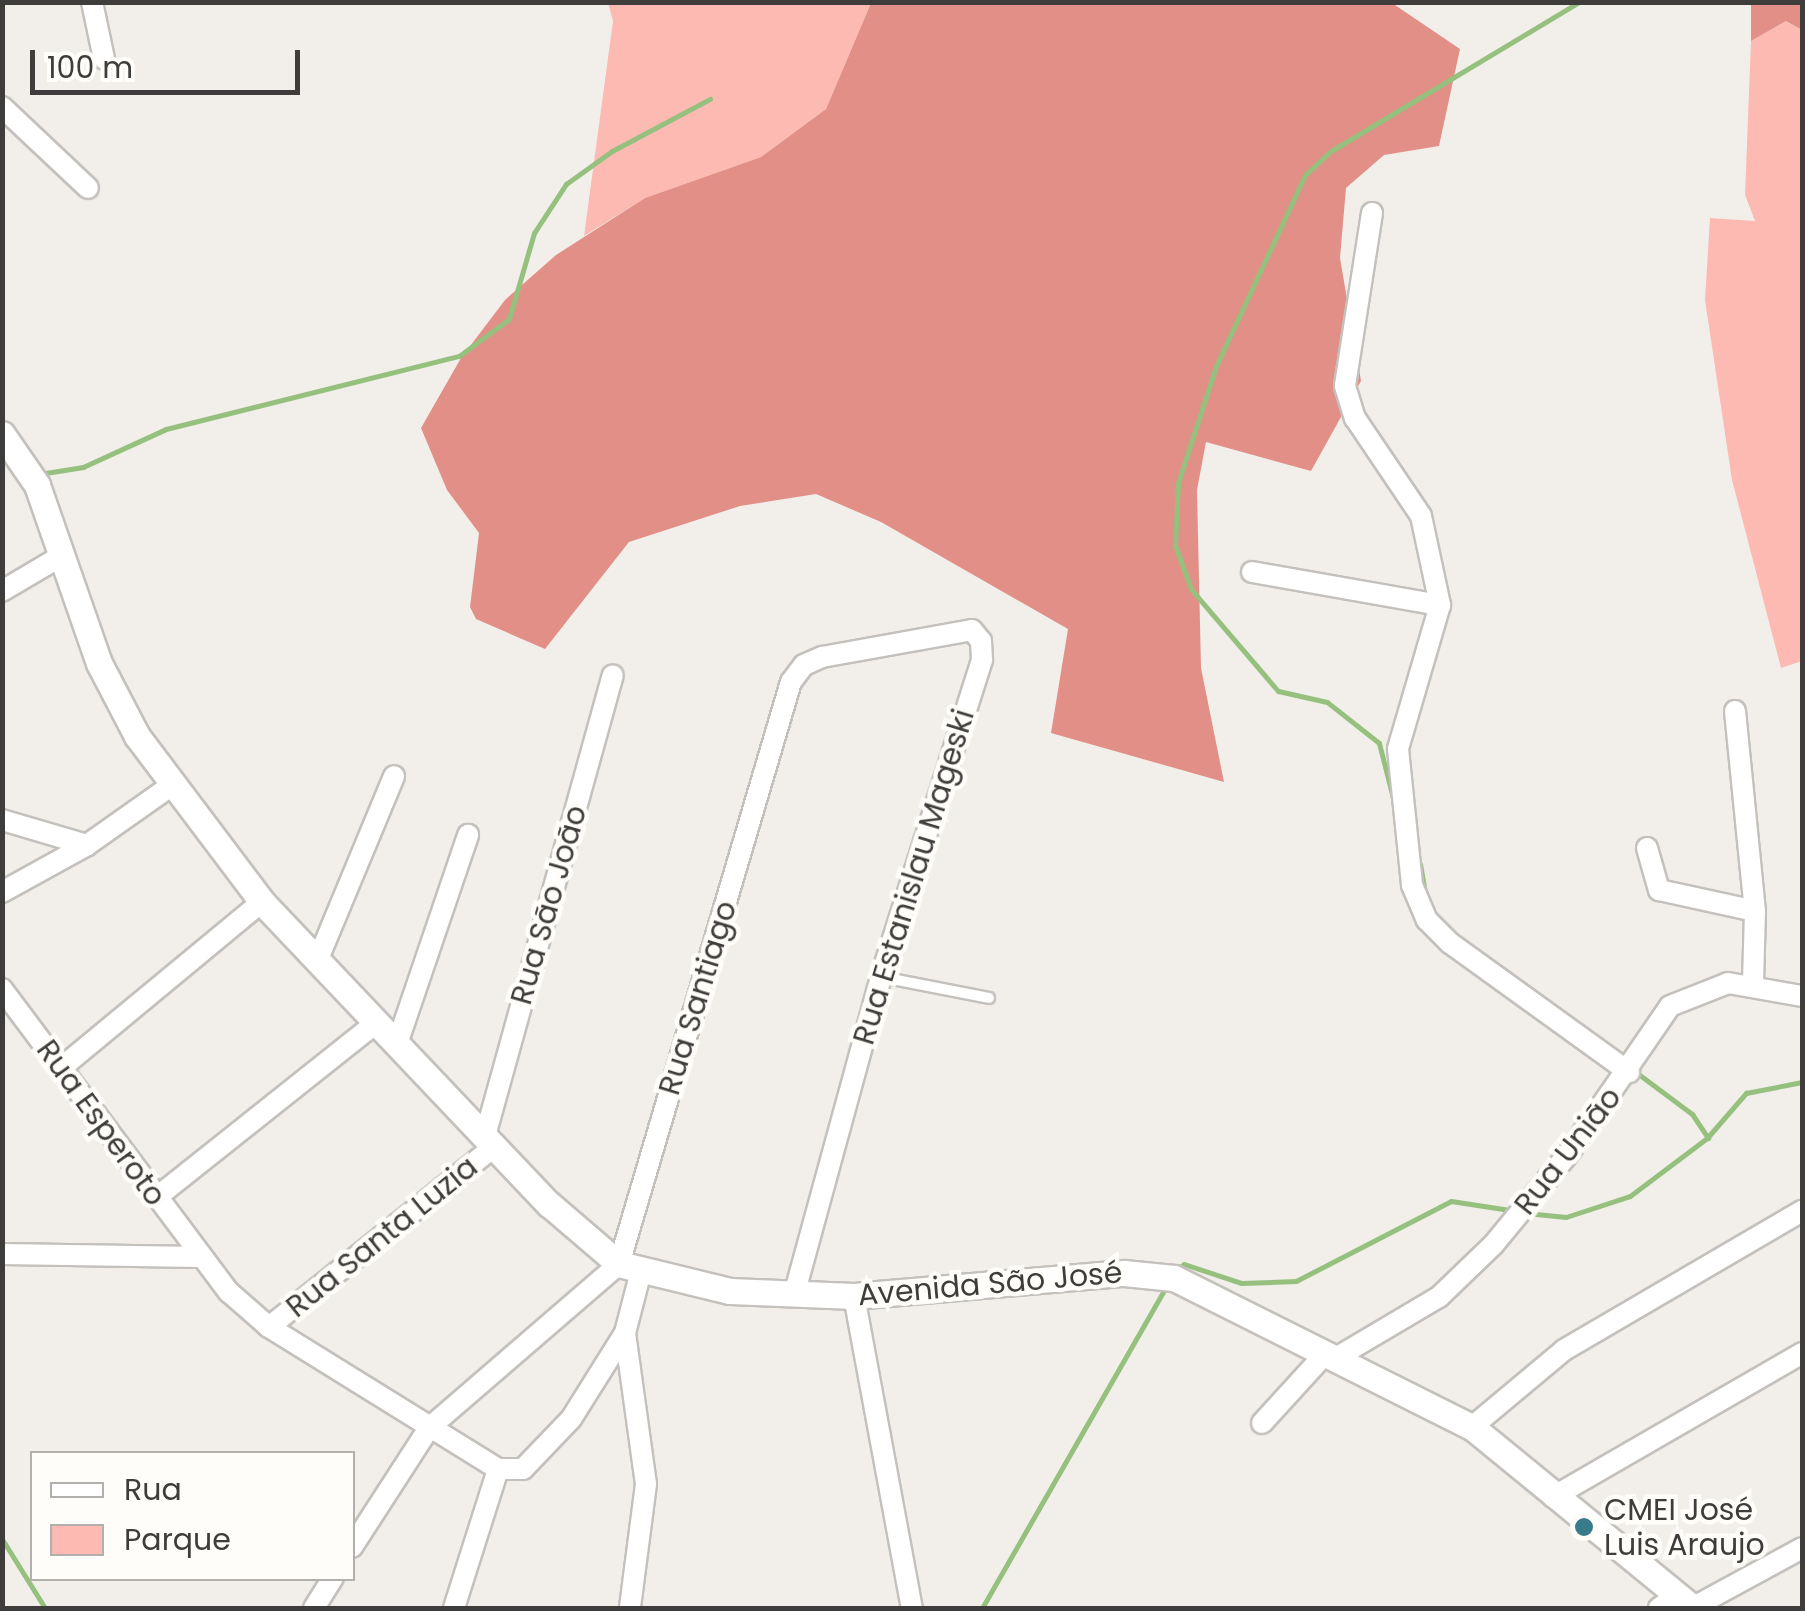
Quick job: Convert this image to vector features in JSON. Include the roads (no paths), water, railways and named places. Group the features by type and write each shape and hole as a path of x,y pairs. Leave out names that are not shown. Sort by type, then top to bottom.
{"street":[{"path":"92,2 104,59"},
{"path":"2,107 88,188"},
{"path":"1372,212 1346,347 1348,402 1421,516 1440,605 1398,749 1405,848 1418,905 1450,944 1629,1072"},
{"path":"2,434 31,474 116,701 262,902 490,1141 630,1267 428,1428 355,1542"},
{"path":"6,586 64,555"},
{"path":"1252,572 1440,605"},
{"name":"Rua Estanislau Mageski","path":"794,1294 881,977 982,660 981,640 962,629 804,665"},
{"name":"Rua Santiago","path":"625,1333 630,1267 784,700 804,665"},
{"name":"Rua São João","path":"490,1141 613,675"},
{"path":"1735,712 1755,911 1753,984"},
{"path":"318,959 394,776"},
{"path":"2,892 87,844 175,783"},
{"path":"2,820 87,844"},
{"path":"397,1044 468,835"},
{"path":"1647,848 1660,890 1755,911"},
{"path":"61,1068 262,902"},
{"name":"Rua União","path":"1262,1424 1330,1356 1452,1286 1570,1153 1629,1072 1670,1006 1706,988 1753,984 1802,996"},
{"name":"Rua Esperoto","path":"2,989 199,1257 269,1327 498,1468"},
{"path":"156,1197 377,1022"},
{"name":"Rua Santa Luzia","path":"269,1327 490,1141"},
{"path":"1472,1427 1564,1350 1802,1211"},
{"path":"3,1254 199,1257"},
{"name":"Avenida São José","path":"630,1267 730,1291 854,1296 1142,1272 1190,1284 1472,1427 1680,1605"},
{"path":"854,1296 912,1608"},
{"path":"454,1608 498,1468 524,1470 553,1442 625,1333"},
{"path":"625,1333 646,1456 630,1608"},
{"path":"1553,1497 1802,1353"},
{"path":"1680,1605 1802,1548"},
{"path":"314,1608 331,1581"}],"lane":[{"path":"881,977 989,998"}],"waterway":[{"path":"1393,798 1379,743 1327,702 1278,691 1191,589 1175,545 1178,483 1216,366 1305,175 1331,151 1579,2"},
{"path":"39,474 83,467 166,429 459,356 509,319 534,233 566,184 612,151 710,99"},
{"path":"1420,864 1425,892"},
{"path":"1633,1070 1692,1114 1708,1138"},
{"path":"1526,1213 1566,1217 1630,1196 1707,1138 1746,1093 1802,1082"},
{"path":"1175,1271 1184,1264 1241,1283 1296,1281 1451,1201 1516,1211"},
{"path":"982,1608 1167,1285"},
{"path":"2,1539 45,1608"}],"place":[{"name":"CMEI José Luis Araujo","path":"1584,1527"}]}
